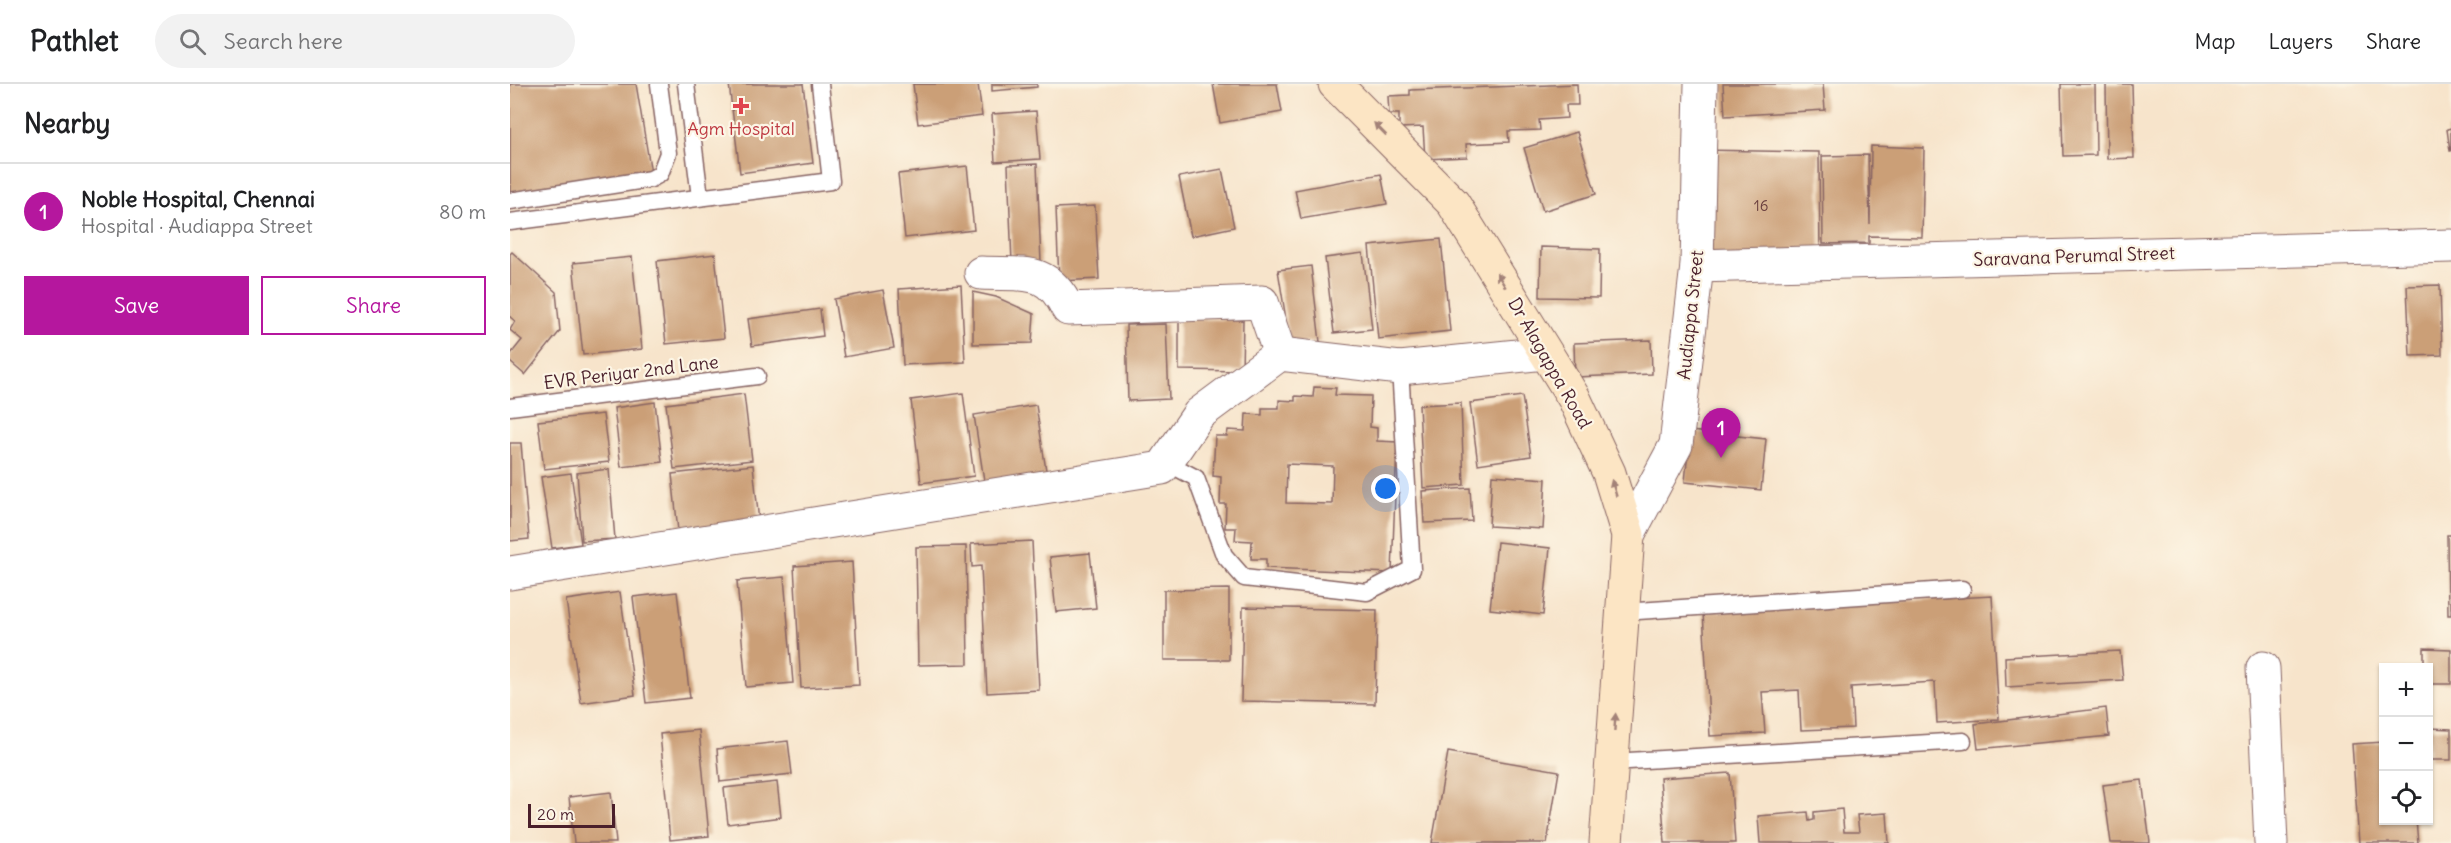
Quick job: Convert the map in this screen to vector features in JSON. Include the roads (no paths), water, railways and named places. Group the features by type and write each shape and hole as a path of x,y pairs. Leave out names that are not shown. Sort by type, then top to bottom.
{"main road":[{"name":"Dr Alagappa Road","path":"1335,84 1453,203 1574,398 1609,473 1628,535 1606,843"}],"street":[{"name":"Audiappa Street","path":"1628,535 1676,445 1696,266 1701,84"},
{"name":"Saravana Perumal Street","path":"1696,266 2451,246"},
{"path":"981,273 1041,276 1059,291 1068,309 1262,302 1280,354"},
{"path":"510,573 1162,468 1199,414 1280,354 1400,368 1545,353"},
{"path":"2263,668 2271,843"}],"lane":[{"path":"510,201 651,179 660,174 668,153 658,84"},
{"path":"686,84 700,197"},
{"path":"510,222 831,181 820,84"},
{"path":"1166,462 1196,478 1224,555 1244,579 1367,592 1412,569 1400,368"},
{"name":"EVR Periyar 2nd Lane","path":"510,406 757,376"},
{"path":"1623,612 1962,589"},
{"path":"1612,762 1963,741"}],"place":[{"name":"Agm Hospital","path":"741,106"},
{"name":"Noble Hospital, Chennai","path":"1721,458"}]}
